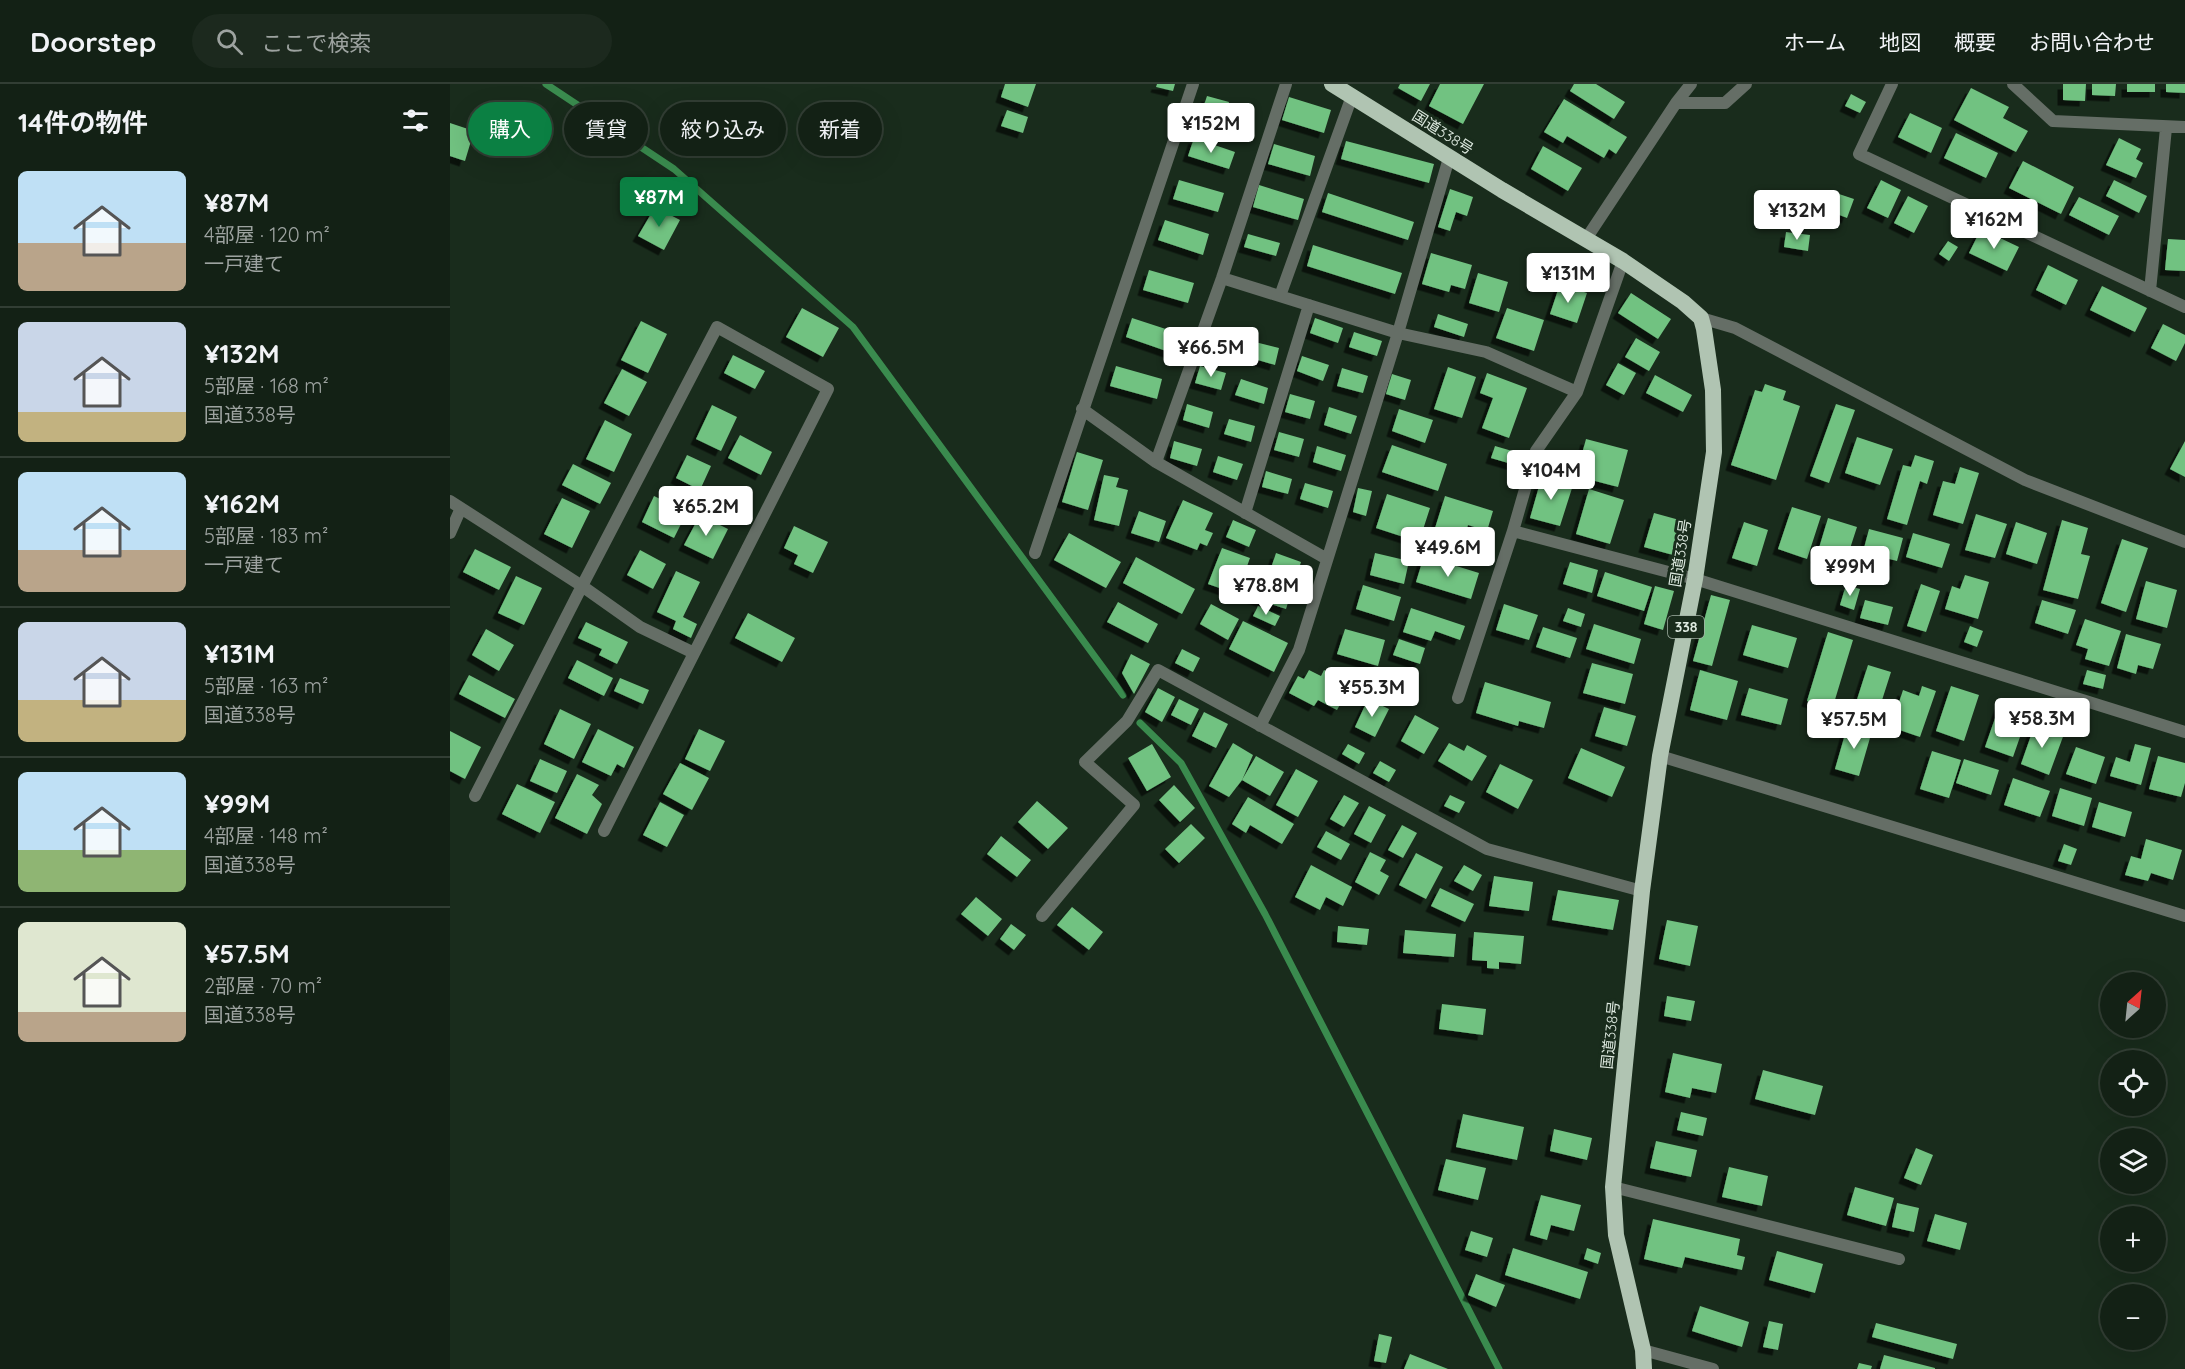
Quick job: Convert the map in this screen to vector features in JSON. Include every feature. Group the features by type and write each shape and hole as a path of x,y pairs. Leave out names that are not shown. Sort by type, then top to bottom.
{"highway":[{"name":"国道338号","path":"1332,84 1449,158 1623,261 1683,302 1701,318 1713,390 1714,452 1695,579 1660,756 1642,891 1613,1187 1616,1235 1643,1350 1644,1369"}],"street":[{"path":"1035,553 1194,84"},
{"path":"1156,462 1222,278 1286,84"},
{"path":"1586,239 1691,84"},
{"path":"1676,104 1725,103 1746,84"},
{"path":"1892,84 1859,154 2185,307"},
{"path":"2013,84 2053,121 2185,128"},
{"path":"1280,296 1352,96"},
{"path":"2150,291 2166,128"},
{"path":"1260,726 1299,650 1398,333 1449,158"},
{"path":"1458,698 1513,531 1536,452 1577,392 1623,261"},
{"path":"1222,278 1398,333 1486,352 1577,392"},
{"path":"1245,513 1309,305"},
{"path":"1701,318 1735,328 2025,480 2185,542"},
{"path":"475,796 717,327 828,389 604,831"},
{"path":"1082,409 1156,462 1327,559"},
{"path":"450,501 582,586 640,627 694,653"},
{"path":"450,533 461,508"},
{"path":"1513,531 1695,579 2185,732"},
{"path":"1042,916 1134,805 1085,762 1127,722 1158,670 1487,849 1642,891"},
{"path":"1660,756 2185,916"},
{"path":"1613,1187 1899,1259"},
{"path":"1643,1350 1713,1369"}],"building":[{"path":"1005,84 1036,84 1028,107 1001,97"},
{"path":"1157,84 1175,84 1173,91 1156,87"},
{"path":"1400,84 1430,84 1421,101 1398,88"},
{"path":"1440,84 1484,84 1463,124 1429,106"},
{"path":"1574,84 1596,84 1625,102 1614,119 1570,91"},
{"path":"2063,84 2086,84 2085,101 2063,100"},
{"path":"2092,84 2116,84 2115,96 2092,95"},
{"path":"2127,84 2155,84 2155,92 2127,92"},
{"path":"2166,84 2185,84 2185,93 2166,92"},
{"path":"1971,88 2009,107 2003,118 2028,131 2016,152 1954,120"},
{"path":"1851,94 1866,102 1860,113 1845,106"},
{"path":"1207,96 1229,102 1224,121 1201,114"},
{"path":"1289,97 1331,110 1324,133 1282,120"},
{"path":"1564,99 1627,137 1616,154 1609,149 1604,158 1567,136 1563,143 1544,132"},
{"path":"1007,110 1028,117 1023,133 1001,126"},
{"path":"1910,113 1942,128 1931,153 1898,137"},
{"path":"450,123 468,129 468,151 465,161 450,156"},
{"path":"1956,133 1998,153 1986,178 1944,158"},
{"path":"1194,138 1235,152 1229,169 1188,156"},
{"path":"2119,138 2141,149 2136,159 2143,163 2136,178 2106,165"},
{"path":"1346,141 1434,164 1429,183 1341,159"},
{"path":"1274,144 1315,156 1310,176 1268,164"},
{"path":"1543,146 1582,168 1568,191 1531,169"},
{"path":"2023,161 2074,187 2061,214 2009,188"},
{"path":"1179,180 1224,193 1218,212 1173,199"},
{"path":"1881,180 1901,190 1888,218 1867,208"},
{"path":"2114,180 2147,196 2139,213 2106,196"},
{"path":"1259,185 1304,199 1298,220 1253,207"},
{"path":"1450,189 1473,197 1467,216 1456,212 1450,231 1438,227"},
{"path":"1328,193 1414,222 1408,240 1322,212"},
{"path":"1839,194 1854,199 1847,218 1832,212"},
{"path":"1908,196 1928,206 1914,233 1894,223"},
{"path":"2079,197 2119,216 2109,235 2069,215"},
{"path":"655,207 680,220 664,250 638,236"},
{"path":"1165,220 1209,234 1203,255 1158,240"},
{"path":"1981,229 2019,247 2007,271 1969,253"},
{"path":"1786,232 1810,235 1808,251 1784,247"},
{"path":"1248,234 1280,243 1276,256 1244,247"},
{"path":"2168,239 2185,240 2185,271 2165,270"},
{"path":"1948,241 1958,247 1949,261 1939,254"},
{"path":"1313,245 1402,273 1395,294 1307,266"},
{"path":"1431,253 1472,265 1465,289 1451,285 1449,292 1422,284"},
{"path":"2048,265 2078,280 2066,305 2036,290"},
{"path":"1149,270 1194,283 1188,303 1143,290"},
{"path":"1478,273 1508,282 1499,312 1469,303"},
{"path":"1560,284 1587,293 1577,323 1550,314"},
{"path":"2102,286 2147,308 2135,332 2090,310"},
{"path":"1631,293 1671,319 1658,339 1618,313"},
{"path":"802,308 839,328 823,357 786,337"},
{"path":"1507,308 1544,320 1534,351 1496,338"},
{"path":"1438,314 1468,324 1464,337 1434,327"},
{"path":"1132,318 1178,333 1172,353 1126,337"},
{"path":"1315,318 1343,328 1338,343 1310,333"},
{"path":"641,321 667,334 648,373 621,360"},
{"path":"2163,324 2185,335 2185,343 2176,361 2151,348"},
{"path":"1213,327 1239,336 1234,353 1207,344"},
{"path":"1354,332 1382,341 1377,356 1349,347"},
{"path":"1636,338 1660,352 1649,371 1625,357"},
{"path":"1255,342 1279,348 1275,365 1251,358"},
{"path":"733,355 765,371 755,389 724,373"},
{"path":"1302,356 1329,365 1323,381 1297,371"},
{"path":"1618,363 1636,373 1624,395 1606,385"},
{"path":"1116,366 1162,379 1157,399 1110,386"},
{"path":"1200,366 1226,373 1221,390 1195,383"},
{"path":"1448,367 1476,377 1462,418 1434,409"},
{"path":"1342,368 1368,376 1363,393 1337,386"},
{"path":"622,369 647,382 629,416 604,403"},
{"path":"1487,373 1527,388 1509,438 1482,428 1493,398 1480,393"},
{"path":"1392,374 1411,380 1405,400 1386,394"},
{"path":"1655,375 1692,395 1683,412 1646,393"},
{"path":"1241,379 1268,388 1264,404 1235,395"},
{"path":"1765,384 1786,391 1783,400 1800,406 1776,480 1731,465 1755,390 1762,392"},
{"path":"1290,394 1315,401 1310,419 1285,412"},
{"path":"1187,404 1213,412 1209,428 1183,420"},
{"path":"1836,404 1855,410 1829,483 1810,476"},
{"path":"712,405 737,417 721,451 696,439"},
{"path":"1329,407 1357,416 1351,434 1324,425"},
{"path":"1399,409 1433,420 1425,443 1392,431"},
{"path":"1229,419 1255,426 1251,442 1224,434"},
{"path":"605,420 632,434 614,472 586,459"},
{"path":"1279,432 1304,439 1299,457 1274,450"},
{"path":"740,435 772,452 761,475 728,458"},
{"path":"1857,437 1893,449 1880,485 1845,473"},
{"path":"1586,439 1628,450 1618,487 1576,476"},
{"path":"1174,441 1202,449 1197,466 1170,458"},
{"path":"2185,441 2185,477 2170,469"},
{"path":"1392,445 1447,464 1438,491 1382,472"},
{"path":"1317,446 1346,455 1341,471 1313,462"},
{"path":"1495,446 1519,453 1515,465 1491,458"},
{"path":"1077,452 1103,460 1088,510 1062,502"},
{"path":"687,455 711,466 700,490 676,478"},
{"path":"1915,455 1934,461 1927,484 1920,481 1907,525 1887,519 1903,465 1911,467"},
{"path":"1218,456 1243,464 1237,480 1213,472"},
{"path":"573,464 611,483 600,504 562,485"},
{"path":"1960,467 1979,473 1963,524 1933,515 1943,481 1955,484"},
{"path":"1266,471 1292,479 1288,494 1262,487"},
{"path":"1104,475 1119,478 1116,487 1128,490 1119,526 1094,520"},
{"path":"1542,476 1573,485 1560,526 1530,518"},
{"path":"1305,483 1333,491 1328,508 1300,499"},
{"path":"1358,488 1372,491 1366,516 1353,512"},
{"path":"1589,489 1624,500 1610,544 1576,534"},
{"path":"1387,494 1430,508 1419,542 1376,528"},
{"path":"654,496 687,512 674,538 642,522"},
{"path":"1445,496 1493,511 1487,531 1468,525 1460,550 1431,541"},
{"path":"562,498 590,511 572,548 544,534"},
{"path":"1183,500 1213,513 1205,530 1213,533 1207,546 1200,543 1197,550 1166,538"},
{"path":"1792,507 1821,516 1807,559 1778,549"},
{"path":"1139,511 1166,521 1159,542 1131,533"},
{"path":"1654,513 1683,521 1673,555 1644,547"},
{"path":"1976,514 2007,524 1995,558 1965,550"},
{"path":"700,515 728,529 713,559 684,545"},
{"path":"1828,518 1857,527 1844,567 1816,558"},
{"path":"1233,520 1256,530 1249,547 1226,537"},
{"path":"2062,520 2088,528 2081,554 2090,556 2078,599 2043,590"},
{"path":"1744,522 1768,530 1757,566 1732,558"},
{"path":"2016,522 2047,533 2037,564 2006,554"},
{"path":"794,526 828,542 813,573 794,564 798,555 784,548"},
{"path":"1869,529 1903,538 1897,561 1863,552"},
{"path":"1069,533 1121,562 1106,588 1054,560"},
{"path":"1913,533 1950,544 1942,568 1906,557"},
{"path":"2122,539 2148,548 2126,612 2101,603"},
{"path":"1222,548 1250,558 1237,594 1208,584"},
{"path":"475,549 511,567 499,590 463,572"},
{"path":"640,550 666,564 653,589 627,575"},
{"path":"1276,553 1301,562 1286,609 1252,598 1260,575 1268,577"},
{"path":"1375,553 1409,561 1404,584 1370,575"},
{"path":"1424,556 1479,573 1471,599 1416,582"},
{"path":"1136,557 1195,589 1182,614 1123,583"},
{"path":"1570,562 1598,570 1592,593 1563,584"},
{"path":"676,571 700,582 683,617 697,624 691,638 673,629 676,621 657,612"},
{"path":"1605,572 1652,587 1644,611 1597,596"},
{"path":"1965,575 1989,582 1978,619 1945,609 1952,586 1960,589"},
{"path":"516,576 542,588 524,625 498,613"},
{"path":"2146,581 2177,590 2167,628 2136,619"},
{"path":"1921,584 1940,591 1926,632 1907,626"},
{"path":"1363,585 1401,597 1394,621 1356,609"},
{"path":"1846,585 1860,589 1854,610 1840,605"},
{"path":"1655,586 1674,591 1663,630 1644,624"},
{"path":"1711,595 1730,600 1712,666 1693,661"},
{"path":"1865,600 1893,607 1888,625 1860,618"},
{"path":"2042,600 2076,610 2068,634 2035,623"},
{"path":"1118,602 1158,624 1148,643 1107,622"},
{"path":"1211,604 1239,619 1228,640 1200,624"},
{"path":"1504,604 1538,615 1529,640 1496,630"},
{"path":"1258,606 1280,616 1275,626 1253,616"},
{"path":"1411,608 1465,626 1460,640 1435,631 1431,641 1403,632"},
{"path":"1568,608 1585,614 1581,627 1563,621"},
{"path":"748,613 795,638 782,662 735,638"},
{"path":"2085,619 2121,631 2109,666 2085,659 2088,649 2076,645"},
{"path":"1243,621 1288,643 1274,672 1229,649"},
{"path":"586,622 628,642 617,664 599,655 602,649 578,638"},
{"path":"1594,624 1641,639 1634,664 1586,649"},
{"path":"1752,625 1797,638 1788,668 1743,655"},
{"path":"1970,626 1983,631 1977,647 1964,642"},
{"path":"1543,627 1577,638 1570,658 1536,647"},
{"path":"486,629 514,645 499,671 472,655"},
{"path":"1345,629 1385,640 1378,666 1337,654"},
{"path":"1828,632 1853,640 1834,703 1823,700 1822,706 1807,701"},
{"path":"2126,634 2161,644 2153,669 2138,665 2136,674 2117,668"},
{"path":"1399,639 1425,648 1420,664 1393,655"},
{"path":"1182,649 1200,658 1193,672 1175,663"},
{"path":"1131,654 1150,664 1134,694 1122,673"},
{"path":"577,660 613,678 604,696 568,678"},
{"path":"1592,663 1633,674 1625,704 1583,693"},
{"path":"1868,665 1891,672 1876,719 1853,712"},
{"path":"1309,670 1321,676 1324,670 1351,685 1337,710 1318,700 1314,706 1289,693 1298,676 1304,679"},
{"path":"1700,670 1738,681 1727,720 1690,710"},
{"path":"2087,670 2106,675 2103,689 2083,684"},
{"path":"469,675 515,699 505,718 459,694"},
{"path":"620,678 649,690 643,704 614,691"},
{"path":"1485,682 1551,702 1544,728 1519,721 1518,726 1476,713"},
{"path":"1922,686 1936,691 1920,737 1891,727 1903,690 1919,696"},
{"path":"1951,686 1979,695 1964,741 1936,731"},
{"path":"1158,688 1175,697 1162,722 1145,712"},
{"path":"1749,688 1788,699 1781,725 1741,715"},
{"path":"1179,699 1199,709 1191,725 1171,715"},
{"path":"1368,699 1389,709 1375,737 1355,727"},
{"path":"2000,704 2028,714 2013,757 1985,747"},
{"path":"1604,707 1636,716 1627,746 1595,736"},
{"path":"560,709 591,724 574,759 544,744"},
{"path":"1204,712 1228,724 1216,748 1192,736"},
{"path":"1415,715 1439,728 1424,754 1401,741"},
{"path":"1848,724 1872,731 1859,776 1835,769"},
{"path":"2035,724 2064,734 2049,775 2021,764"},
{"path":"598,729 634,747 624,768 617,764 611,776 582,762"},
{"path":"699,729 725,741 710,771 685,759"},
{"path":"450,731 481,747 465,779 450,771"},
{"path":"1233,743 1253,755 1242,780 1229,797 1209,786"},
{"path":"1449,743 1464,751 1467,745 1487,756 1472,781 1438,761"},
{"path":"1152,744 1171,777 1147,791 1128,758"},
{"path":"1348,744 1365,753 1359,764 1342,754"},
{"path":"2135,744 2151,748 2141,785 2110,776 2116,757 2130,762"},
{"path":"2076,747 2105,757 2096,784 2066,774"},
{"path":"1581,748 1625,767 1612,797 1568,778"},
{"path":"1932,751 1961,760 1949,798 1920,789"},
{"path":"1256,756 1284,772 1270,796 1242,780"},
{"path":"2158,756 2185,763 2185,783 2181,797 2149,789"},
{"path":"540,759 567,771 557,793 530,781"},
{"path":"1964,759 1999,770 1991,795 1956,783"},
{"path":"1380,761 1396,770 1389,782 1373,773"},
{"path":"680,763 709,778 692,810 663,794"},
{"path":"1500,764 1533,780 1518,809 1486,792"},
{"path":"1296,769 1318,781 1298,817 1276,805"},
{"path":"577,774 599,785 592,795 602,804 587,834 555,818"},
{"path":"2013,778 2050,791 2040,817 2004,805"},
{"path":"517,784 555,802 540,833 502,814"},
{"path":"1174,785 1195,808 1180,822 1159,800"},
{"path":"2060,788 2092,798 2084,826 2052,816"},
{"path":"1344,795 1359,803 1344,827 1330,819"},
{"path":"1450,795 1465,802 1459,813 1444,806"},
{"path":"1248,797 1294,824 1282,844 1250,825 1246,833 1232,824"},
{"path":"1037,801 1068,828 1048,849 1018,822"},
{"path":"660,802 684,815 667,847 643,835"},
{"path":"2099,802 2132,812 2125,837 2092,827"},
{"path":"1369,806 1386,815 1371,843 1354,834"},
{"path":"1191,824 1205,838 1179,863 1165,849"},
{"path":"1402,825 1417,833 1403,858 1388,850"},
{"path":"1326,831 1350,844 1341,860 1317,847"},
{"path":"1001,836 1031,860 1017,877 987,854"},
{"path":"2146,839 2182,850 2173,880 2151,873 2148,881 2125,875 2131,856 2141,859"},
{"path":"2064,844 2077,849 2071,865 2058,861"},
{"path":"1370,852 1386,860 1380,871 1389,876 1379,895 1355,882"},
{"path":"1416,853 1443,867 1426,899 1399,885"},
{"path":"1311,865 1352,887 1343,906 1326,897 1320,910 1295,897"},
{"path":"1464,865 1482,875 1473,891 1454,881"},
{"path":"1494,876 1533,882 1529,911 1489,906"},
{"path":"1440,888 1474,904 1465,922 1431,906"},
{"path":"1558,890 1619,900 1613,930 1552,920"},
{"path":"976,897 1002,919 988,936 961,914"},
{"path":"1072,907 1103,932 1089,950 1057,925"},
{"path":"1667,920 1698,926 1690,966 1659,959"},
{"path":"1011,924 1026,935 1014,950 1000,939"},
{"path":"1338,926 1369,929 1367,945 1337,942"},
{"path":"1405,930 1456,934 1454,957 1403,953"},
{"path":"1474,932 1524,936 1521,964 1499,962 1499,969 1487,968 1487,961 1472,960"},
{"path":"1667,996 1695,1001 1691,1021 1664,1016"},
{"path":"1442,1004 1486,1009 1483,1035 1439,1029"},
{"path":"1673,1053 1722,1064 1716,1093 1692,1088 1690,1098 1665,1092"},
{"path":"1763,1070 1823,1086 1815,1115 1755,1099"},
{"path":"1681,1112 1707,1118 1703,1136 1677,1130"},
{"path":"1463,1114 1524,1127 1517,1160 1456,1147"},
{"path":"1554,1129 1592,1138 1587,1160 1550,1151"},
{"path":"1656,1141 1697,1150 1691,1177 1650,1168"},
{"path":"1916,1148 1933,1155 1921,1185 1904,1178"},
{"path":"1446,1159 1486,1168 1478,1200 1438,1190"},
{"path":"1729,1167 1768,1176 1762,1206 1722,1197"},
{"path":"1855,1187 1894,1198 1886,1226 1847,1215"},
{"path":"1541,1195 1581,1205 1574,1231 1551,1225 1547,1240 1530,1235"},
{"path":"1897,1203 1919,1208 1914,1232 1892,1227"},
{"path":"1935,1214 1967,1223 1960,1250 1927,1241"},
{"path":"1653,1219 1740,1239 1737,1255 1745,1257 1742,1270 1685,1257 1682,1268 1644,1259"},
{"path":"1471,1231 1493,1238 1487,1257 1465,1250"},
{"path":"1513,1248 1588,1272 1580,1299 1505,1275"},
{"path":"1587,1248 1601,1253 1598,1264 1584,1259"},
{"path":"1777,1251 1823,1264 1815,1293 1769,1280"},
{"path":"1476,1274 1505,1285 1496,1307 1468,1295"},
{"path":"1700,1306 1749,1322 1742,1347 1692,1331"},
{"path":"1769,1321 1783,1324 1778,1350 1763,1347"},
{"path":"1876,1323 1957,1344 1953,1359 1872,1337"},
{"path":"1379,1334 1392,1337 1386,1363 1374,1361"},
{"path":"1410,1354 1448,1369 1404,1369"},
{"path":"1884,1355 1935,1368 1935,1369 1880,1369"},
{"path":"1859,1363 1872,1366 1871,1369 1857,1369"}],"waterway":[{"path":"546,84 674,169 853,327 1123,695"},
{"path":"1140,723 1181,763 1265,914 1499,1369"}]}
